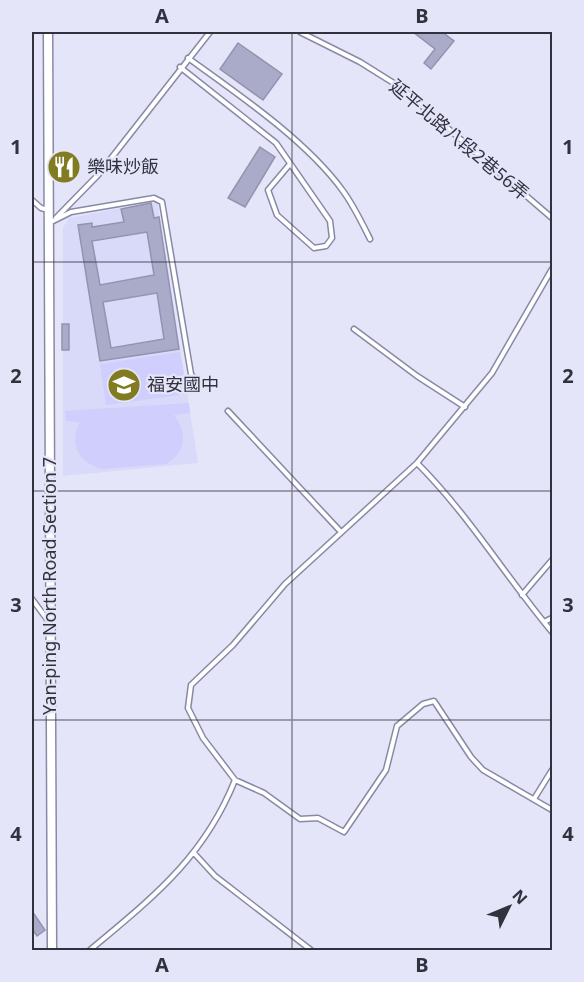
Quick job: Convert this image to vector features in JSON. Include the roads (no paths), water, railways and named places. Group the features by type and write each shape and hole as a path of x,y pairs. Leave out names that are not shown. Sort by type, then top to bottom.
{"street":[{"name":"Yan-ping North Road Section 7","path":"48,32 51,222 49,622 52,951"}],"lane":[{"path":"51,222 98,175 210,32"},
{"name":"延平北路八段2巷56弄","path":"300,32 360,62 400,87 552,218"},
{"path":"188,58 276,124 324,169 342,189 370,239"},
{"path":"180,68 276,143 330,220 332,238 326,246 314,248 277,215 268,190 290,164"},
{"path":"51,222 71,212 154,198 162,202 191,374 197,383"},
{"path":"32,200 41,208 50,210"},
{"path":"552,269 492,373 465,407 417,463 285,584 233,645 191,685 188,708 203,738 235,780 264,793 300,819 318,818 344,832 386,770 396,726 423,704 434,701 471,757 483,770 552,810"},
{"path":"354,329 417,376 465,407"},
{"path":"228,411 341,532"},
{"path":"417,463 444,490 522,596 552,632"},
{"path":"522,596 552,560"},
{"path":"32,600 49,622"},
{"path":"544,622 552,618"},
{"path":"534,799 552,770"},
{"path":"90,951 133,915 184,867 228,798 235,780"},
{"path":"194,852 215,876 311,951"}],"place":[{"name":"樂味炒飯","path":"64,167"},
{"name":"福安國中","path":"124,385"}]}
